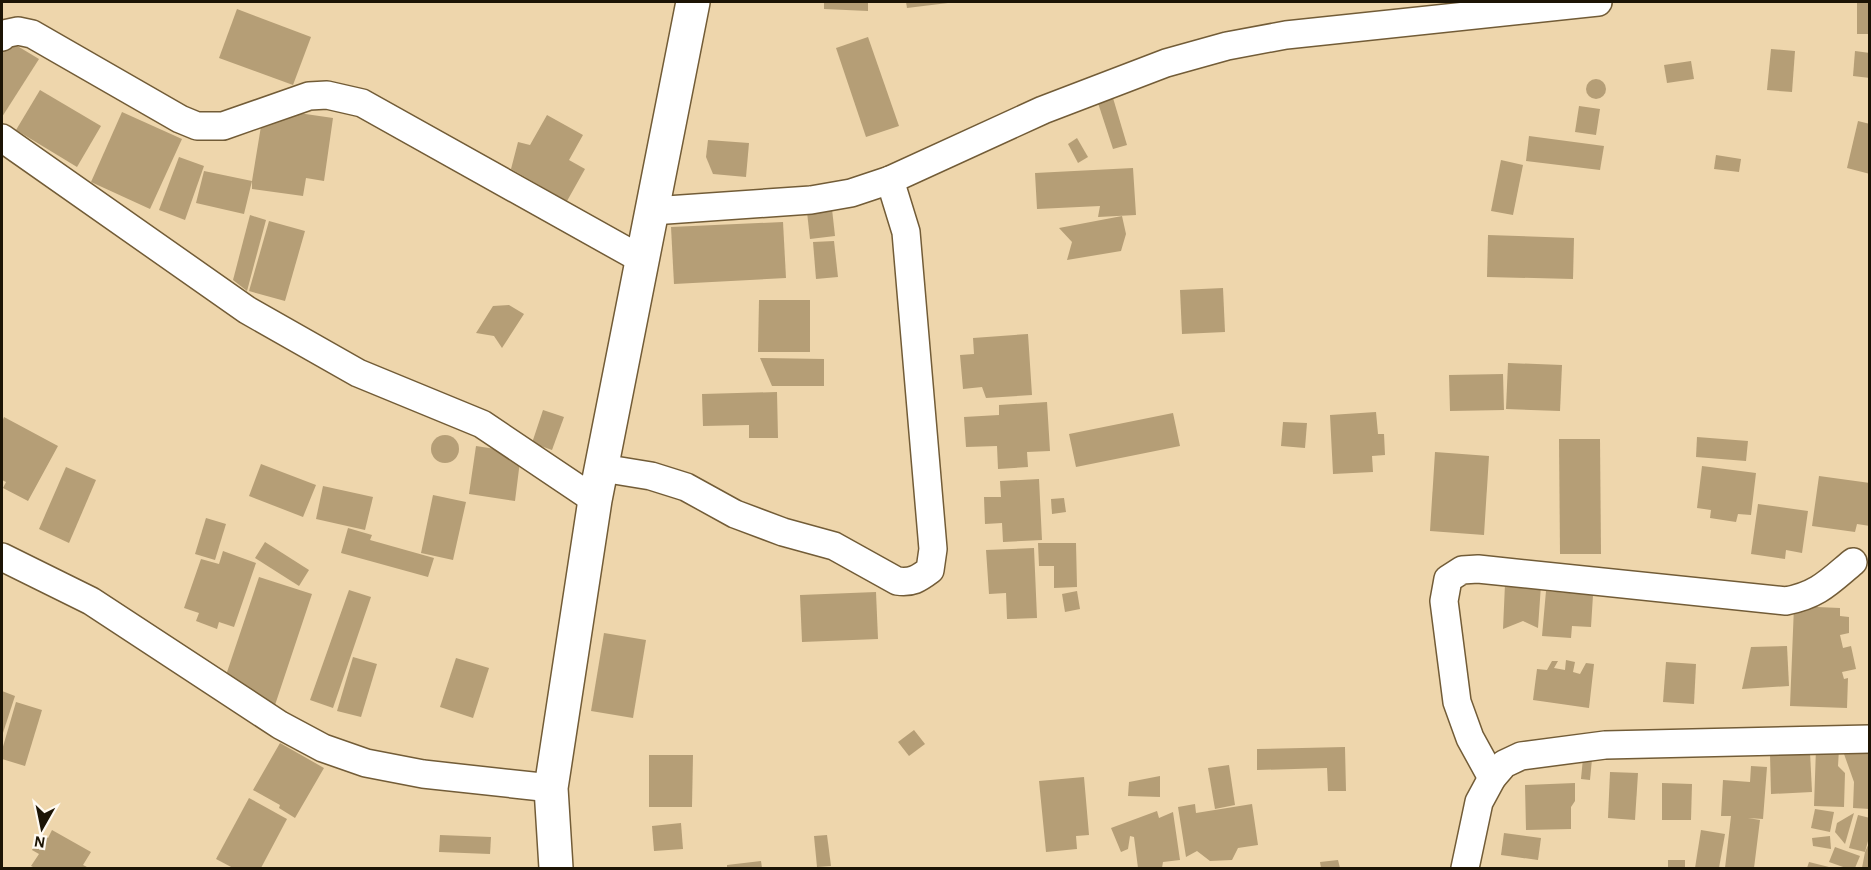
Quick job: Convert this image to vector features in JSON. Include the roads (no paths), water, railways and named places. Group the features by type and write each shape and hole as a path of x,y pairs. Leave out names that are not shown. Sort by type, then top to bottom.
{"street":[{"path":"556,868 551,788 595,500 693,2"},
{"path":"652,211 811,200 851,193 890,180 1043,110 1166,63 1227,46 1286,35 1533,5 1598,2"},
{"path":"2,35 18,31 32,34 180,119 197,126 223,126 309,96 327,95 362,103 641,259"},
{"path":"2,138 247,309 358,373 482,424 595,500"},
{"path":"602,468 651,476 686,487 735,514 783,532 834,546 897,581 918,580 930,570 933,549 906,232 890,180"},
{"path":"2,557 91,601 280,725 323,748 366,763 423,774 551,788"},
{"path":"1492,778 1470,738 1457,702 1444,601 1448,579 1462,570 1478,569 1786,601 1806,597 1823,587 1853,562"},
{"path":"1465,868 1479,802 1492,778 1504,764 1521,756 1605,745 1869,739"}]}
